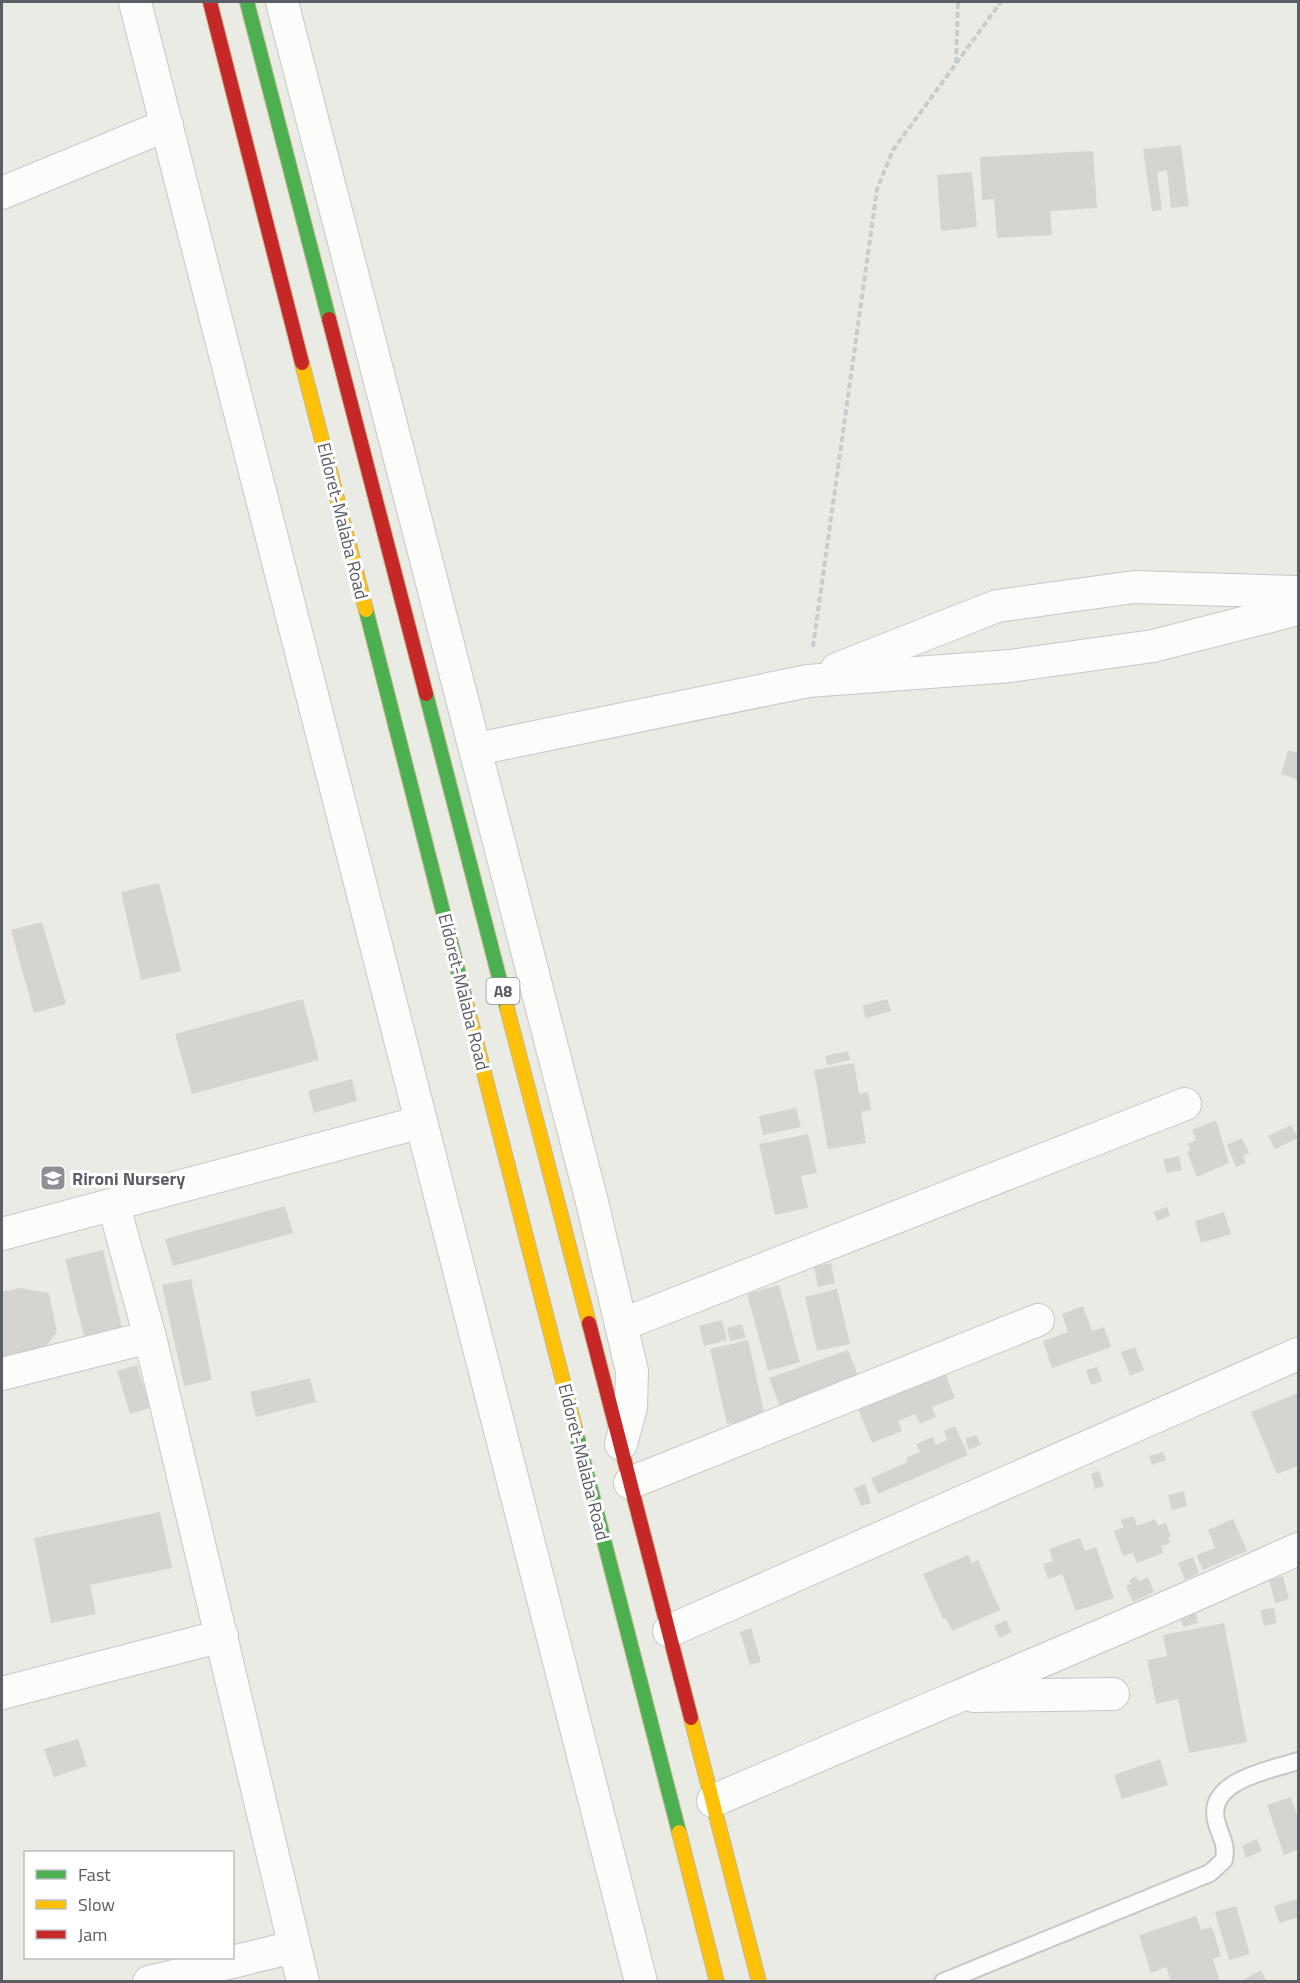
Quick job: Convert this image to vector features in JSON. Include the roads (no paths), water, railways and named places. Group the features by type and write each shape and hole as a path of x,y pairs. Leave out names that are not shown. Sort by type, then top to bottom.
{"highway":[{"name":"Eldoret-Malaba Road","path":"210,2 717,1982"},
{"name":"Eldoret-Malaba Road","path":"247,2 759,1982"}],"street":[{"path":"135,2 641,1982"},
{"name":"Eldoret-Malaba Road","path":"282,2 477,749 632,1371 632,1407 621,1444"},
{"path":"2,193 166,125"},
{"path":"808,681 997,606 1134,587 1299,592"},
{"path":"477,749 808,681 1010,666 1141,647 1299,609"},
{"path":"621,1325 1185,1104"},
{"path":"2,1234 114,1206 421,1122"},
{"path":"114,1206 150,1337 303,1982"},
{"path":"630,1483 1038,1320"},
{"path":"2,1374 150,1337"},
{"path":"669,1631 1299,1354"},
{"path":"713,1801 949,1698 1173,1606 1299,1548"},
{"path":"2,1693 222,1636"},
{"path":"949,1698 996,1694 1113,1694"},
{"path":"148,1982 294,1947"}],"lane":[{"path":"942,1982 1210,1872 1224,1860 1226,1845 1215,1819 1218,1798 1230,1784 1299,1761"}],"place":[{"name":"Rironi Nursery","path":"53,1178"}]}
